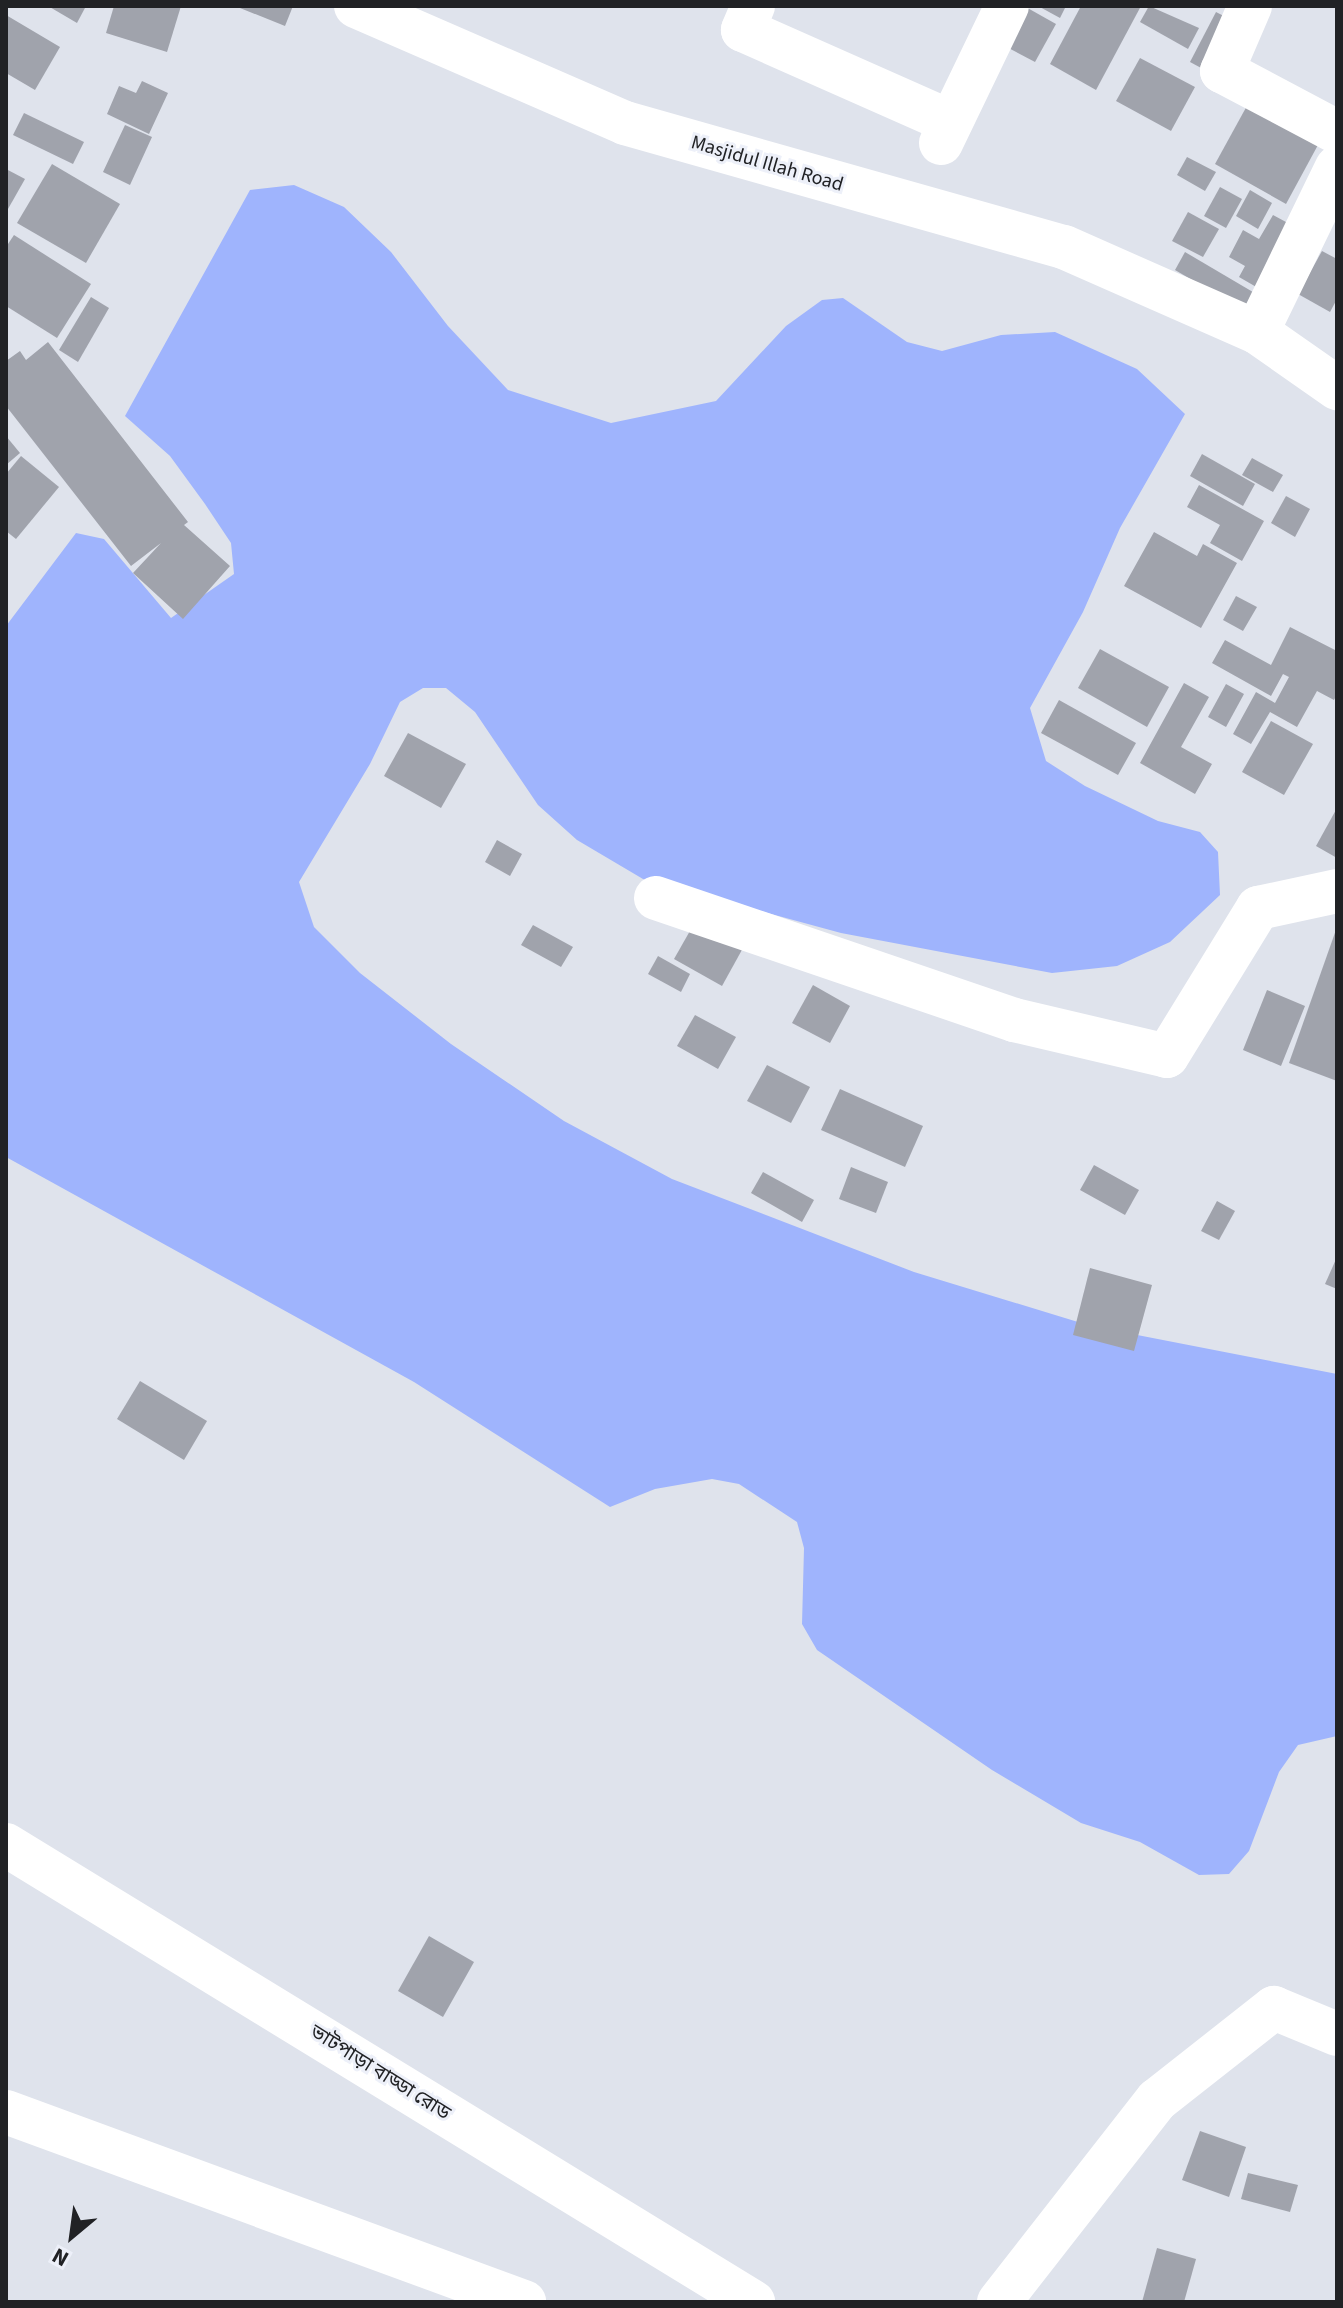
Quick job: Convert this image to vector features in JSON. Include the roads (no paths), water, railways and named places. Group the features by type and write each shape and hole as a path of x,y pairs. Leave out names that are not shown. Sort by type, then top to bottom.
{"street":[{"name":"Masjidul Illah Road","path":"356,6 625,123 1064,247 1257,332 1337,388"},
{"path":"753,6 743,30 946,132 1007,6"},
{"path":"1250,6 1222,71 1337,132"},
{"path":"1257,332 1337,167"},
{"path":"656,898 1014,1020 1167,1056 1258,908 1337,891"},
{"name":"ভাটপাড়া বাড্ডা রোড","path":"6,1845 753,2302"},
{"path":"999,2302 1168,2090 1274,2008 1337,2034"},
{"path":"6,2112 524,2302"}],"water":[{"path":"294,185 344,207 391,252 448,326 508,390 611,423 716,401 786,326 822,300 843,298 907,342 942,351 1001,335 1055,332 1137,369 1185,414 1120,528 1083,612 1030,708 1046,761 1085,786 1158,821 1200,832 1218,852 1220,895 1170,942 1117,966 1052,973 841,933 643,879 577,840 538,805 475,712 446,688 423,688 400,702 370,764 299,882 314,927 360,973 451,1044 564,1121 672,1179 914,1272 1091,1326 1337,1374 1337,1736 1298,1745 1279,1772 1249,1851 1229,1874 1199,1875 1140,1842 1081,1823 992,1770 817,1650 802,1624 804,1548 797,1522 739,1484 712,1479 655,1489 610,1507 414,1382 6,1157 6,626 76,533 104,539 171,618 234,574 231,543 205,504 170,456 125,416 250,190"}]}
